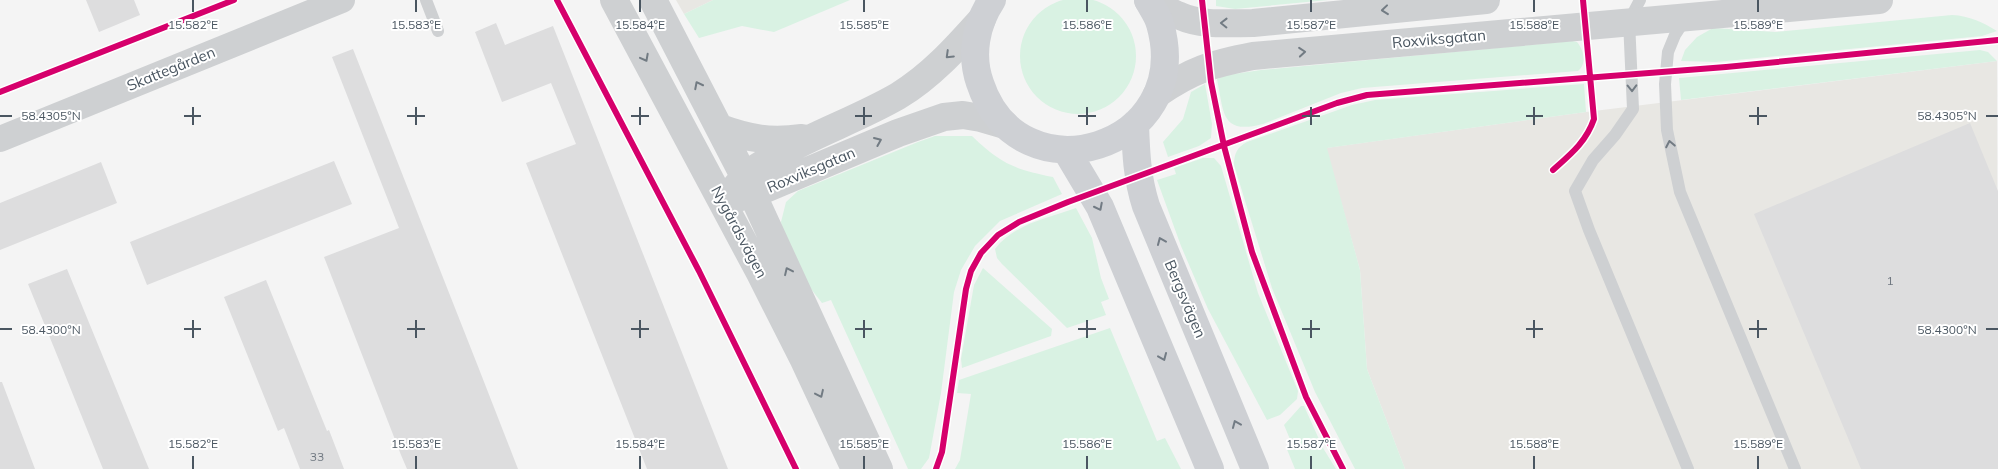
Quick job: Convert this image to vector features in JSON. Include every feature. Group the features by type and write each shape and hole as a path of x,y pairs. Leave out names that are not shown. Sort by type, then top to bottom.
{"main road":[{"path":"987,10 976,38 975,57 977,76 983,94 993,110 1018,135 1033,142 1066,150 1085,149 1103,144 1120,136 1136,124 1148,110 1157,94 1164,70 1165,46 1160,22 1148,0"},
{"name":"Bergsvägen","path":"1136,124 1136,165 1139,184 1146,206 1255,469"},
{"path":"1066,150 1100,207 1210,469"}],"street":[{"name":"Nygårdsvägen","path":"614,0 723,201 804,360 854,469"},
{"name":"Nygårdsvägen","path":"653,0 748,185 878,469"},
{"path":"1148,0 1180,17 1223,24 1253,23 1486,0"},
{"name":"Roxviksgatan","path":"1157,94 1180,78 1203,67 1253,56 1634,11 1687,17 1879,0"},
{"name":"Skattegården","path":"0,138 334,2"},
{"name":"Roxviksgatan","path":"723,201 748,185 811,136 860,115 906,90 949,56 987,10"},
{"name":"Roxviksgatan","path":"748,185 944,117 963,115 1005,124"},
{"name":"Roxviksgatan","path":"720,128 741,136 764,140 811,136"}],"lane":[{"path":"426,0 438,31"},
{"path":"1634,11 1633,109 1615,135 1593,160 1575,192 1688,469"},
{"path":"1687,17 1675,35 1668,52 1665,84 1667,130 1680,192 1795,469"}],"shaded area":[{"path":"676,0 713,0 684,14"},
{"path":"1997,61 1998,469 1405,469 1367,369 1360,270 1326,148 1586,112"}],"green space":[{"path":"1078,-2 1100,2 1119,15 1132,34 1136,56 1132,78 1119,97 1100,110 1078,114 1056,110 1037,97 1024,78 1020,56 1024,34 1037,15 1056,2"},
{"path":"713,0 850,0 774,32 742,26 699,38 684,14"},
{"path":"1216,0 1328,0 1235,9 1216,6"},
{"path":"1952,15 1976,20 1997,31 1982,36 1716,62 1681,61 1685,50 1697,37 1713,28 1776,32"},
{"path":"1577,42 1583,53 1583,65 1578,71 1362,88 1341,93 1263,124 1249,127 1232,124 1227,118 1221,102 1217,79 1227,75 1261,70"},
{"path":"1980,50 1988,52 1997,61 1681,100 1679,78"},
{"path":"1205,84 1212,124 1211,138 1199,146 1168,157 1163,142 1183,119 1191,92"},
{"path":"1584,84 1586,112 1327,148 1360,270 1367,369 1405,469 1355,469 1315,392 1272,288 1234,165 1237,151 1247,142 1352,105 1375,100"},
{"path":"935,136 972,136 991,153 1009,164 1053,177 1062,194 1000,221 975,246 961,270 954,292 941,393 929,458 921,469 908,469 831,300 822,303 800,275 785,243 781,222 786,202 798,191"},
{"path":"1203,158 1214,158 1221,166 1258,293 1298,391 1297,399 1280,415 1267,420 1208,309 1181,246 1157,180 1176,174 1174,168"},
{"path":"1076,208 1092,238 1101,278 1109,299 1101,302 1106,315 1067,328 1002,264 997,258 995,249 1012,233 1032,223"},
{"path":"983,268 1052,329 1051,336 962,368 961,359 974,285"},
{"path":"1110,328 1157,441 1165,438 1181,469 955,469 960,460 971,394 957,393 959,380"},
{"path":"1301,406 1304,406 1323,448 1336,469 1295,469 1286,447 1292,444 1284,425"}],"building":[{"path":"86,0 134,0 140,15 99,32"},
{"path":"496,23 505,45 553,26 728,469 647,469 526,163 576,144 551,83 502,102 475,32"},
{"path":"353,49 518,469 407,469 401,455 324,257 399,228 332,57"},
{"path":"1970,123 1998,191 1998,469 1861,469 1754,214"},
{"path":"334,161 352,204 147,285 130,242"},
{"path":"101,162 117,203 0,250 0,203"},
{"path":"67,269 149,469 103,469 28,284"},
{"path":"266,280 344,469 300,469 284,428 278,431 224,297"},
{"path":"0,382 2,382 35,469 0,469"}],"cycle path":[{"path":"0,92 234,0"},
{"path":"557,0 699,271 796,469"},
{"path":"1202,0 1211,82 1224,146 1252,252 1306,397 1343,469"},
{"path":"1553,170 1582,141 1594,119 1583,0"},
{"path":"936,469 942,452 966,289 971,271 981,253 998,235 1019,222 1068,202 1337,103 1367,95 1726,67 1998,40"}]}
